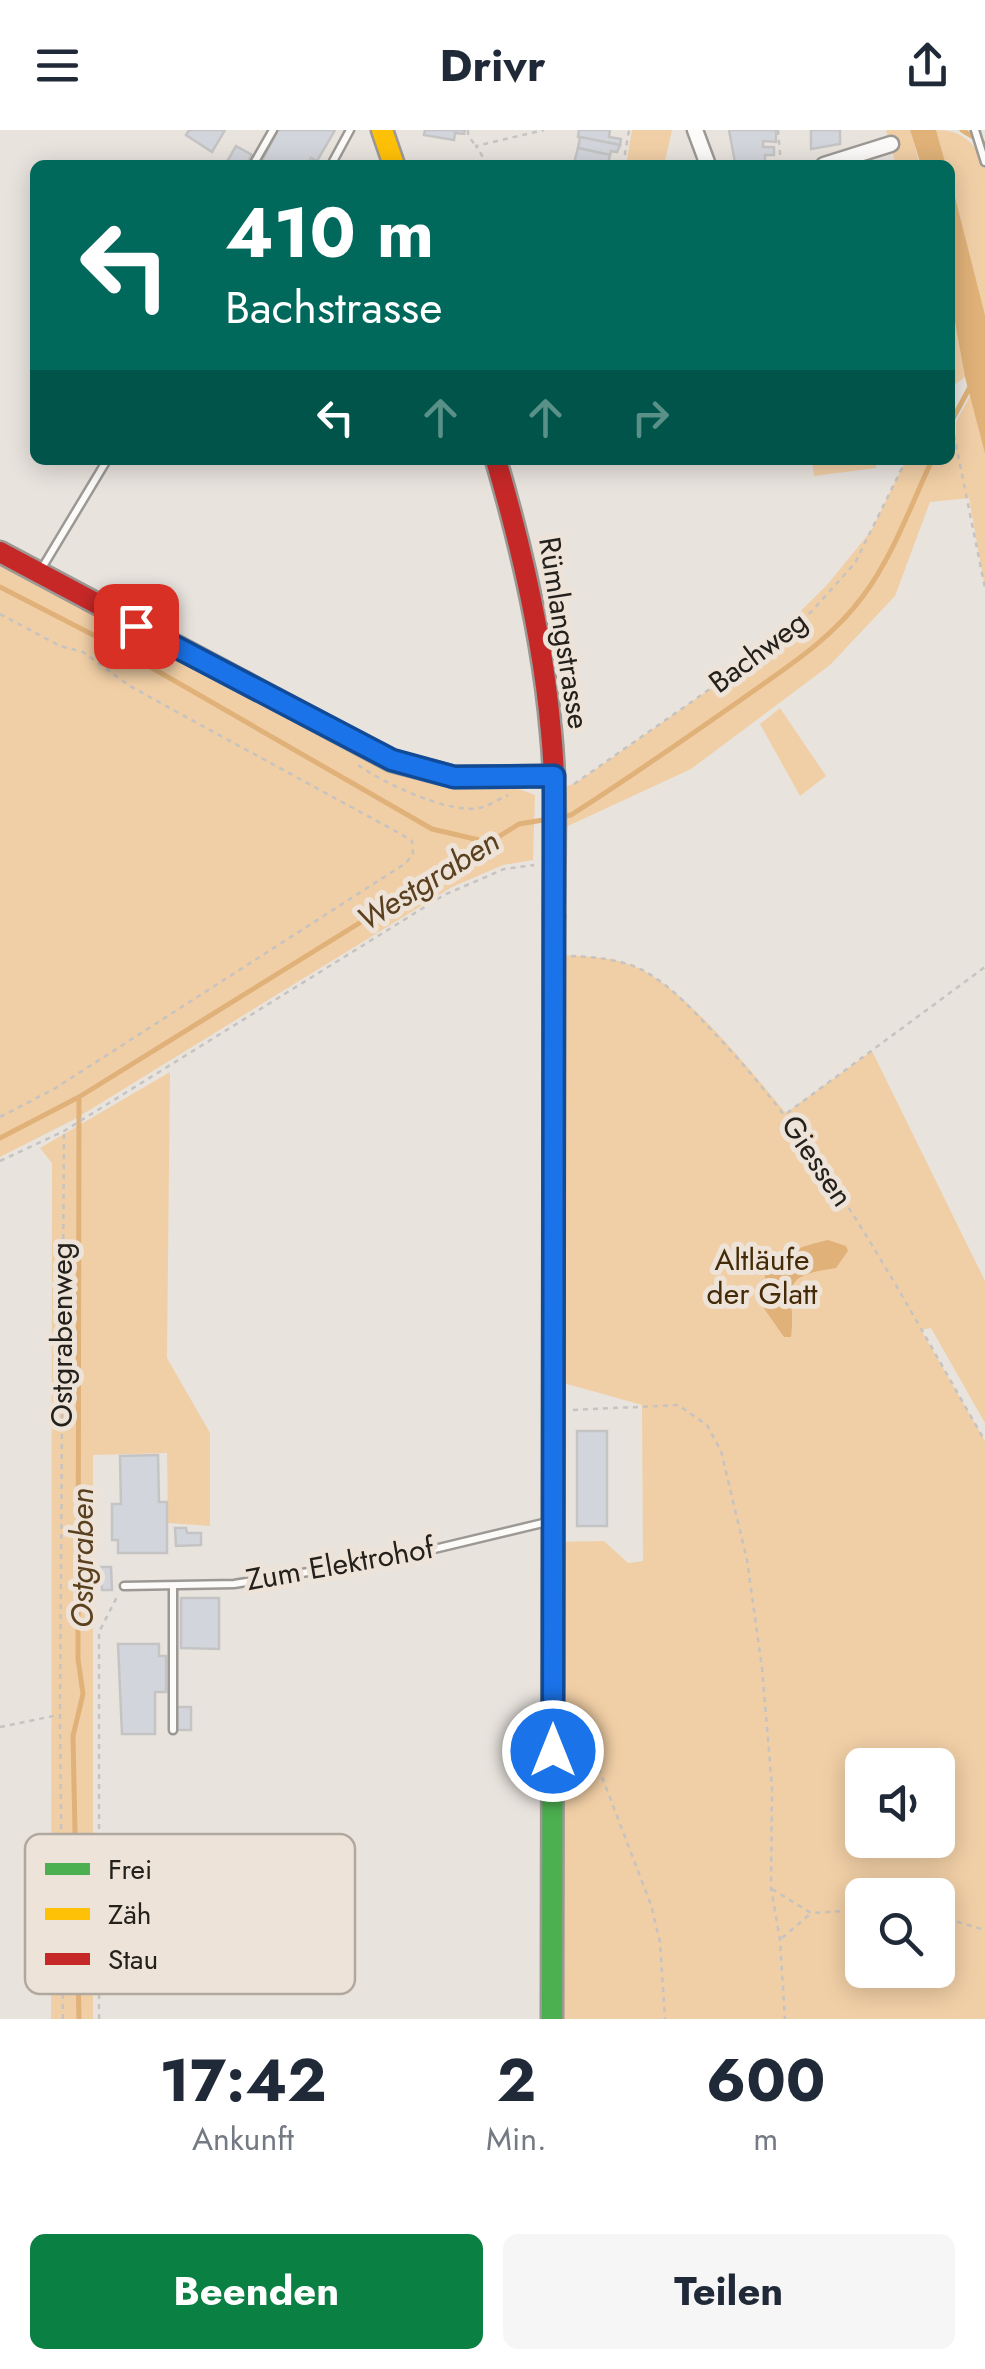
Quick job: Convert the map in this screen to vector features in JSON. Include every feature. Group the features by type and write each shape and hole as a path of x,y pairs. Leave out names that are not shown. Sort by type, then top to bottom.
{"street":[{"path":"382,130 392,160"},
{"path":"695,130 706,160"},
{"path":"840,160 891,144"},
{"name":"Rümlangstrasse","path":"497,465 534,595 545,664 555,789 552,2019"},
{"path":"0,552 392,760 454,777 555,789"}],"lane":[{"path":"256,160 273,130"},
{"path":"333,160 350,130"},
{"path":"974,130 985,162"},
{"path":"39,574 105,465"},
{"name":"Zum Elektrohof","path":"124,1586 234,1584 401,1557 536,1522 553,1522"},
{"path":"173,1586 173,1730"}],"path":[{"path":"468,130 485,160"},
{"path":"476,146 544,130"},
{"path":"625,160 629,130"},
{"path":"778,130 781,160"},
{"path":"955,442 985,588"},
{"name":"Bachweg","path":"555,789 564,789 592,772 766,650 812,612 855,563 904,465"},
{"path":"0,614 60,646 83,652 174,712 412,841 412,854 406,864 88,1067 0,1116"},
{"path":"0,1161 64,1131 428,905 475,879 520,866"},
{"name":"Giessen","path":"577,956 624,964 661,981 786,1114 860,1224 985,1441"},
{"path":"786,1114 985,968"},
{"name":"Ostgrabenweg","path":"61,1834 64,1131"},
{"path":"553,1412 678,1405 707,1425 721,1451 747,1560 762,1668 772,1787 771,1888 780,1940 785,2019"},
{"path":"99,1834 99,1632 106,1612 124,1586"},
{"path":"0,1726 60,1715"},
{"path":"553,1720 599,1768 614,1803 660,1942 665,2019"},
{"path":"771,1888 811,1913 845,1911"},
{"path":"780,1940 811,1913"},
{"path":"955,1921 985,1930"},
{"name":"Ostgrabenweg","path":"62,1994 62,2019"}],"green space":[{"path":"632,130 672,130 665,160 627,160"},
{"path":"886,130 910,130 919,160 895,160"},
{"path":"936,130 965,138 985,162 985,315 955,197 955,160 945,160"},
{"path":"955,322 965,377 955,384"},
{"path":"970,396 985,454 985,588 969,498 930,502 895,596 830,665 691,769 555,832 555,790 576,783 750,661 827,585 871,531 904,465 955,465 956,422"},
{"path":"813,465 876,465 876,468 814,476"},
{"path":"0,560 466,787 513,787 535,795 533,860 503,865 452,887 75,1119 0,1157"},
{"path":"780,708 826,776 800,796 760,724"},
{"name":"Altläufe der Glatt","path":"554,955 618,961 657,979 717,1033 786,1113 872,1051 985,1281 985,1423 931,1328 921,1330 985,1441 985,2019 552,2019 553,1542 604,1541 628,1563 643,1561 642,1405 553,1380"},
{"path":"170,1072 167,1358 210,1433 210,1526 168,1523 167,1453 93,1455 93,1834 51,1834 52,1163 40,1148"},
{"path":"51,1994 93,1994 93,2019 51,2019"}],"shaded area":[{"path":"910,130 936,130 945,160 919,160"},
{"path":"955,197 985,315 985,454 955,322"},
{"path":"828,1240 846,1246 848,1251 836,1268 796,1281 791,1296 791,1337 784,1337 763,1307 766,1262"}],"building":[{"path":"189,130 225,130 212,152 186,135"},
{"path":"278,130 335,130 318,160 263,160"},
{"path":"425,130 465,130 464,134 455,133 454,140 424,135"},
{"path":"579,130 610,130 609,137 621,139 620,145 578,137"},
{"path":"729,130 776,130 776,142 763,141 763,147 774,147 774,155 765,155 765,160 735,160"},
{"path":"811,130 840,130 840,144 811,149"},
{"path":"580,137 620,145 610,155 578,148"},
{"path":"236,146 252,155 249,160 228,160"},
{"path":"578,148 610,155 609,160 575,160"},
{"path":"577,1431 607,1431 607,1526 577,1526"},
{"path":"158,1455 159,1502 167,1502 167,1553 118,1553 118,1540 112,1540 112,1504 121,1504 120,1456"},
{"path":"175,1528 201,1533 201,1545 176,1546"},
{"path":"101,1567 111,1567 112,1590 102,1590"},
{"path":"181,1598 219,1598 219,1649 181,1648"},
{"path":"118,1644 159,1644 159,1656 166,1656 166,1692 155,1692 155,1734 122,1734"},
{"path":"177,1707 191,1707 191,1730 177,1730"}],"waterway":[{"path":"962,130 985,144"},
{"name":"Westgraben","path":"955,415 970,387"},
{"name":"Westgraben","path":"559,817 571,815 678,744 791,665 837,626 863,596 883,564 930,465"},
{"path":"0,587 107,642 432,829 492,843"},
{"name":"Westgraben","path":"0,1138 79,1097 519,824 549,819"},
{"name":"Ostgraben","path":"75,1834 73,1736 83,1694 78,1659 79,1099"},
{"name":"Ostgraben","path":"78,1994 79,2019"}],"traffic: fast":[{"path":"552,2019 554,917"}],"traffic: slow":[{"path":"382,130 392,160"}],"traffic: jam":[{"path":"497,465 543,663 554,778 554,917"},
{"path":"0,552 392,761 454,777 554,776"}],"route":[{"path":"136,626 392,760 454,777 554,776 553,1751"}]}
